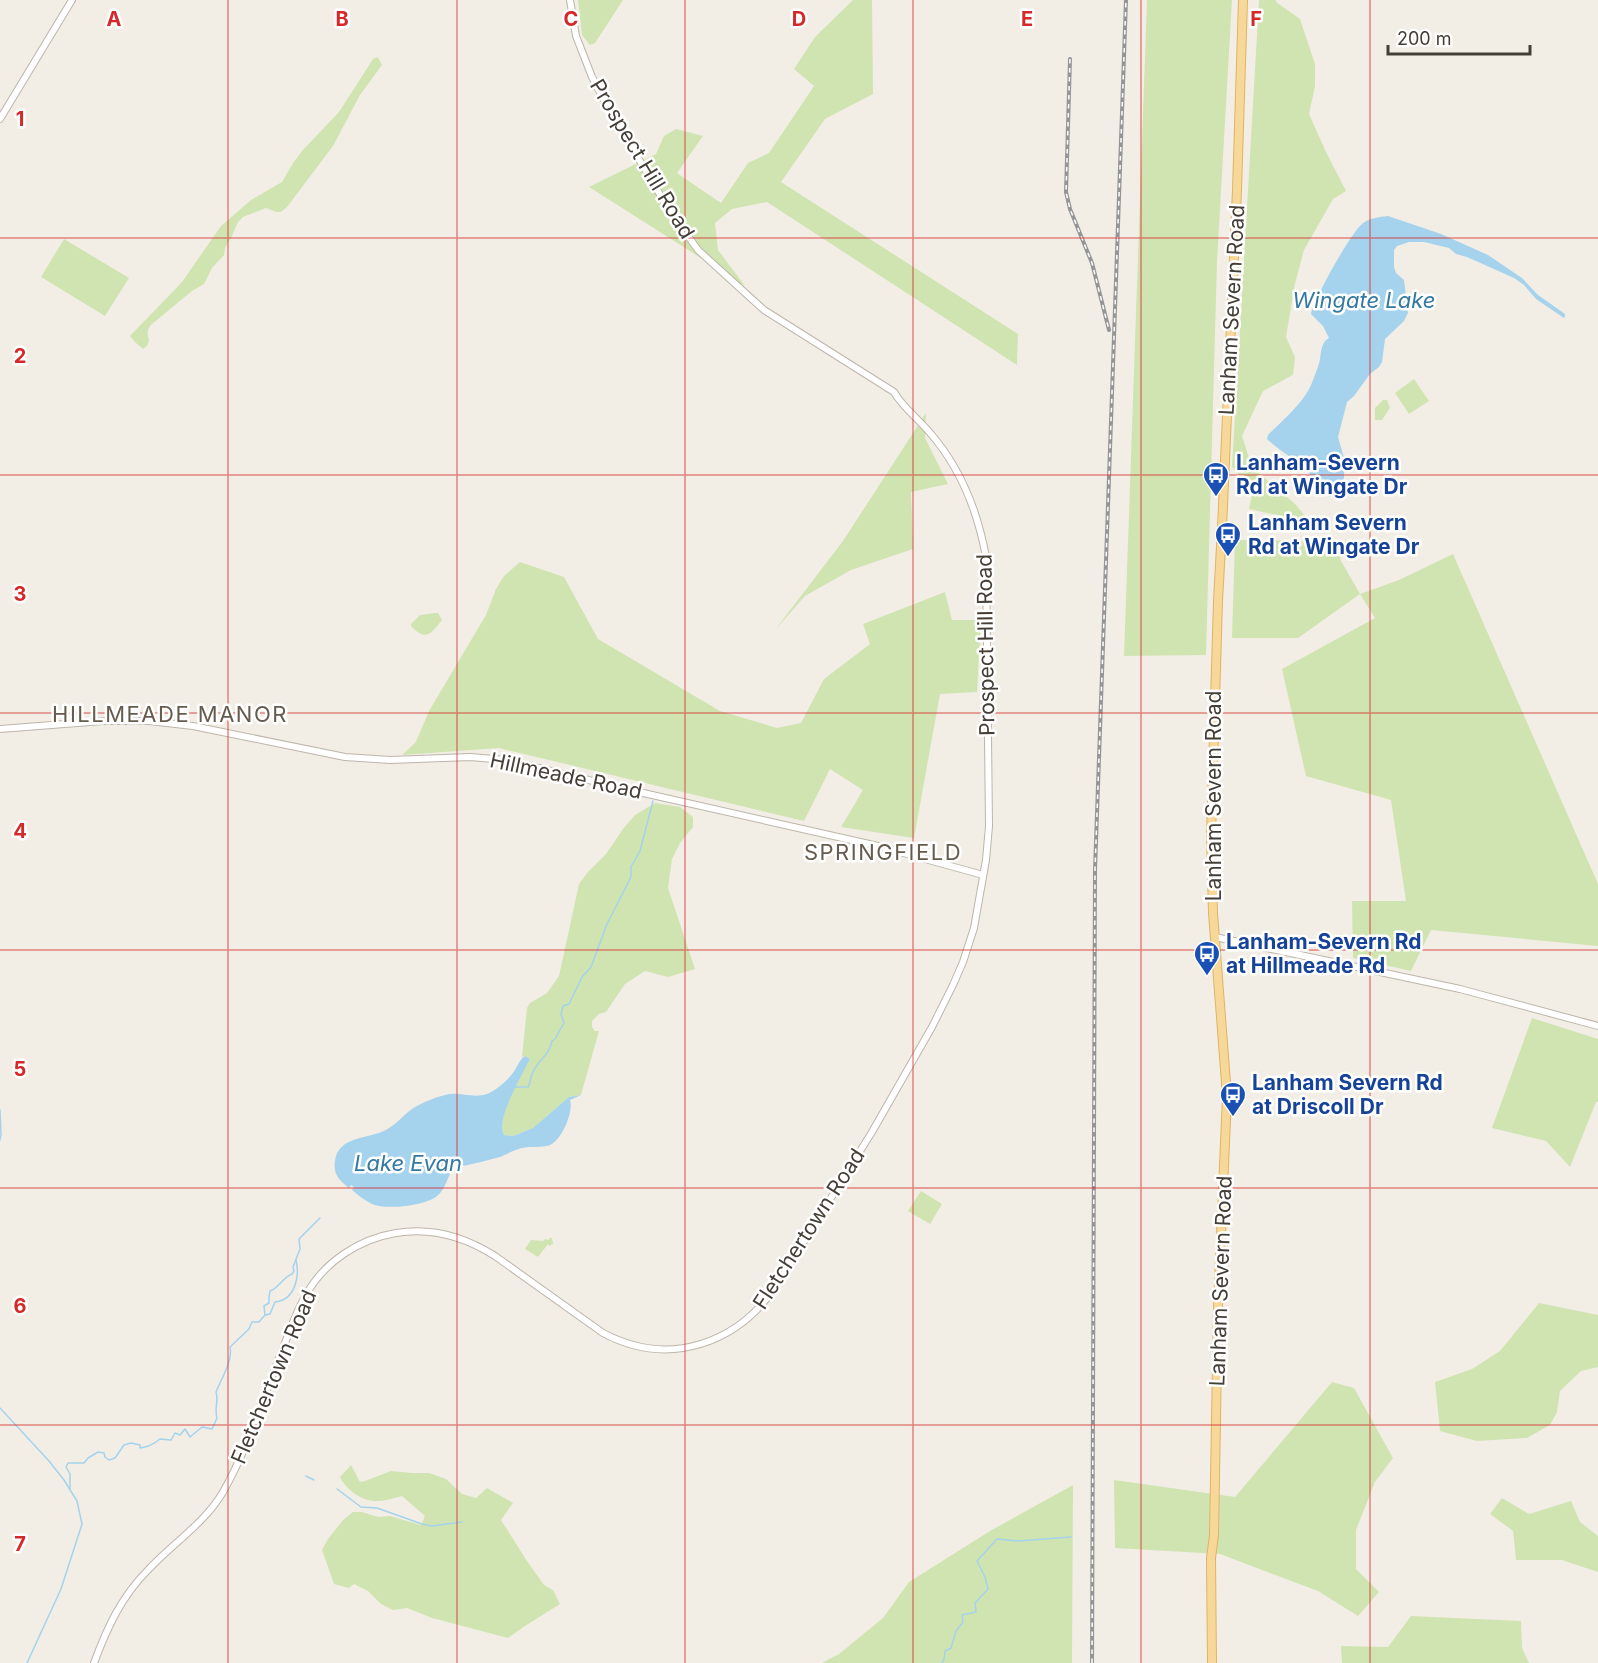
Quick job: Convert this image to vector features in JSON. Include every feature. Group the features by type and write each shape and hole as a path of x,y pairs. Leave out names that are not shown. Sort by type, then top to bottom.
{"main road":[{"name":"Lanham Severn Road","path":"1212,1663 1210,1558 1214,1535 1218,1306 1227,1096 1215,937 1211,835 1216,645 1243,0"}],"street":[{"path":"0,119 72,0"},
{"name":"Prospect Hill Road","path":"570,0 576,36 592,77 668,208 698,250 764,310 894,392 898,400 919,420 940,446 965,489 981,531 987,578 989,826 983,875"},
{"name":"Hillmeade Road","path":"0,729 103,721 149,721 193,726 345,757 377,760 470,757 506,760 878,846 983,875"},
{"name":"Fletchertown Road","path":"94,1663 114,1614 131,1588 208,1512 223,1492 241,1454 291,1327 307,1293 326,1268 355,1247 382,1236 410,1232 444,1234 463,1240 489,1253 603,1333 639,1346 670,1349 696,1345 721,1337 753,1315 778,1284 866,1142 944,1003 969,945 983,875"},
{"path":"1215,937 1460,989 1598,1026"}],"green space":[{"path":"578,0 623,0 595,43 590,45 582,35"},
{"path":"853,0 872,0 873,94 825,119 781,182 1018,334 1017,365 767,202 732,209 715,223 718,250 745,286 589,187 656,154 664,136 676,129 703,136 677,173 721,203 748,163 769,153 814,86 794,69 815,37"},
{"path":"1147,0 1232,0 1217,262 1206,655 1124,656"},
{"path":"1259,0 1276,0 1300,19 1315,64 1315,86 1309,114 1346,191 1333,199 1304,250 1295,284 1286,337 1295,357 1293,375 1263,391 1242,436 1252,467 1295,504 1310,522 1249,509 1253,491 1232,467"},
{"path":"377,57 382,65 360,95 333,146 287,207 281,212 266,208 243,217 238,222 225,248 224,255 212,268 204,284 152,324 148,331 147,346 143,349 130,336 182,282 221,226 251,200 282,182 302,151 339,112 373,59"},
{"path":"64,239 129,278 105,316 41,277"},
{"path":"1414,379 1429,401 1409,414 1395,393"},
{"path":"1383,400 1387,400 1390,408 1382,420 1375,420 1375,408"},
{"path":"926,413 925,438 948,484 911,492 913,549 851,570 805,596 775,630 843,541"},
{"path":"1235,540 1346,541 1340,559 1360,594 1298,638 1232,638"},
{"path":"1453,554 1598,884 1598,946 1431,930 1411,971 1353,958 1352,901 1406,901 1391,800 1306,776 1282,669 1375,618 1360,594 1399,580"},
{"path":"520,562 564,577 598,639 720,711 777,728 801,723 824,679 870,644 863,624 945,592 952,620 981,620 977,692 940,694 914,838 841,827 863,790 830,769 804,821 499,748 402,755 415,743 429,711 486,615 496,589 504,576"},
{"path":"438,613 442,620 428,634 421,634 411,626 420,615"},
{"path":"655,803 680,807 693,817 693,827 680,843 672,859 668,888 695,969 668,977 645,971 625,984 606,1012 599,1014 592,1021 592,1027 595,1031 599,1031 581,1095 569,1097 533,1128 513,1136 504,1135 502,1128 506,1108 530,1059 522,1057 527,1008 530,1003 547,993 559,976 579,884 606,854 635,815"},
{"path":"1532,1018 1598,1039 1598,1102 1596,1102 1570,1167 1546,1141 1492,1128"},
{"path":"921,1191 942,1204 930,1224 908,1211"},
{"path":"552,1238 553,1244 549,1246 548,1244 538,1257 525,1249 531,1240 543,1241"},
{"path":"1539,1303 1598,1315 1598,1367 1581,1371 1560,1391 1557,1412 1550,1425 1527,1438 1477,1441 1440,1431 1435,1382 1472,1369 1500,1351"},
{"path":"1332,1382 1354,1388 1393,1458 1375,1482 1356,1530 1356,1569 1379,1592 1358,1616 1318,1591 1220,1554 1115,1548 1114,1480 1235,1497"},
{"path":"351,1465 360,1482 391,1471 429,1473 446,1479 462,1494 476,1498 487,1488 513,1503 501,1520 544,1585 553,1590 560,1604 508,1638 432,1618 407,1608 393,1610 381,1604 368,1591 354,1584 349,1588 334,1584 322,1550 343,1520 353,1512 378,1517 390,1516 421,1525 425,1516 402,1496 372,1501 356,1494 340,1477"},
{"path":"1073,1485 1072,1663 822,1663 839,1654 883,1618 909,1582 990,1531"},
{"path":"1502,1498 1529,1514 1571,1501 1580,1522 1598,1536 1598,1572 1562,1560 1516,1560 1513,1531 1490,1514"},
{"path":"1411,1616 1521,1621 1522,1648 1529,1663 1342,1663 1341,1646 1388,1647"}],"water":[{"name":"Wingate Lake","path":"1388,216 1441,234 1488,255 1522,278 1538,295 1565,316 1564,318 1536,299 1524,285 1514,278 1456,254 1449,248 1424,242 1409,242 1397,246 1394,250 1394,267 1396,273 1404,280 1408,313 1404,321 1385,339 1382,362 1379,367 1370,374 1347,402 1338,437 1344,458 1343,488 1339,495 1329,497 1303,467 1267,439 1268,435 1300,402 1314,379 1322,347 1329,338 1323,326 1311,314 1333,267 1349,240 1362,224 1371,219"},
{"name":"Lake Evan","path":"525,1056 530,1059 506,1109 502,1128 504,1135 513,1136 533,1128 569,1097 581,1095 570,1100 566,1125 559,1137 550,1145 522,1148 500,1157 458,1167 459,1164 455,1163 450,1168 452,1171 442,1191 437,1196 424,1202 405,1206 386,1207 372,1204 352,1190 354,1187 351,1185 349,1188 337,1176 335,1161 337,1153 348,1143 386,1130 415,1107 434,1098 450,1094 476,1096 487,1094 509,1077"}],"waterway":[{"path":"514,1087 528,1087 535,1068 549,1050 564,1023 561,1014 563,1006 569,1004 582,977 591,967 607,924 631,877 631,867 640,851 653,801"},
{"path":"0,1110 0,1140"},
{"path":"70,1489 70,1474 66,1467 68,1463 84,1463 98,1452 104,1453 109,1460 115,1458 124,1445 131,1443 143,1448 160,1439 171,1440 175,1433 180,1435 185,1429 190,1437 202,1427 212,1429 217,1418 216,1392 228,1364 230,1347 249,1329 252,1322 259,1322 265,1315 264,1306 269,1303 270,1291 294,1271 293,1267 300,1249 299,1239 320,1218"},
{"path":"265,1315 270,1314 275,1302 287,1297 294,1287 297,1273 296,1260"},
{"path":"0,1408 64,1480 77,1501 82,1524 61,1589 27,1663"},
{"path":"306,1476 314,1480"},
{"path":"337,1489 361,1507 377,1508 422,1524 432,1526 462,1522"},
{"path":"942,1663 945,1651 951,1648 956,1631 963,1622 962,1615 976,1612 975,1603 988,1589 977,1561 997,1539 1018,1541 1071,1537"}],"railway":[{"path":"1092,1663 1095,870 1126,0"},
{"path":"1070,59 1066,192 1070,209 1092,263 1109,330"}],"place":[{"name":"Lanham-Severn Rd at Wingate Dr","path":"1216,498"},
{"name":"Lanham Severn Rd at Wingate Dr","path":"1228,558"},
{"name":"Lanham-Severn Rd at Hillmeade Rd","path":"1207,977"},
{"name":"Lanham Severn Rd at Driscoll Dr","path":"1233,1118"}],"district":[{"name":"HILLMEADE MANOR","path":"170,714"},
{"name":"SPRINGFIELD","path":"883,852"}]}
